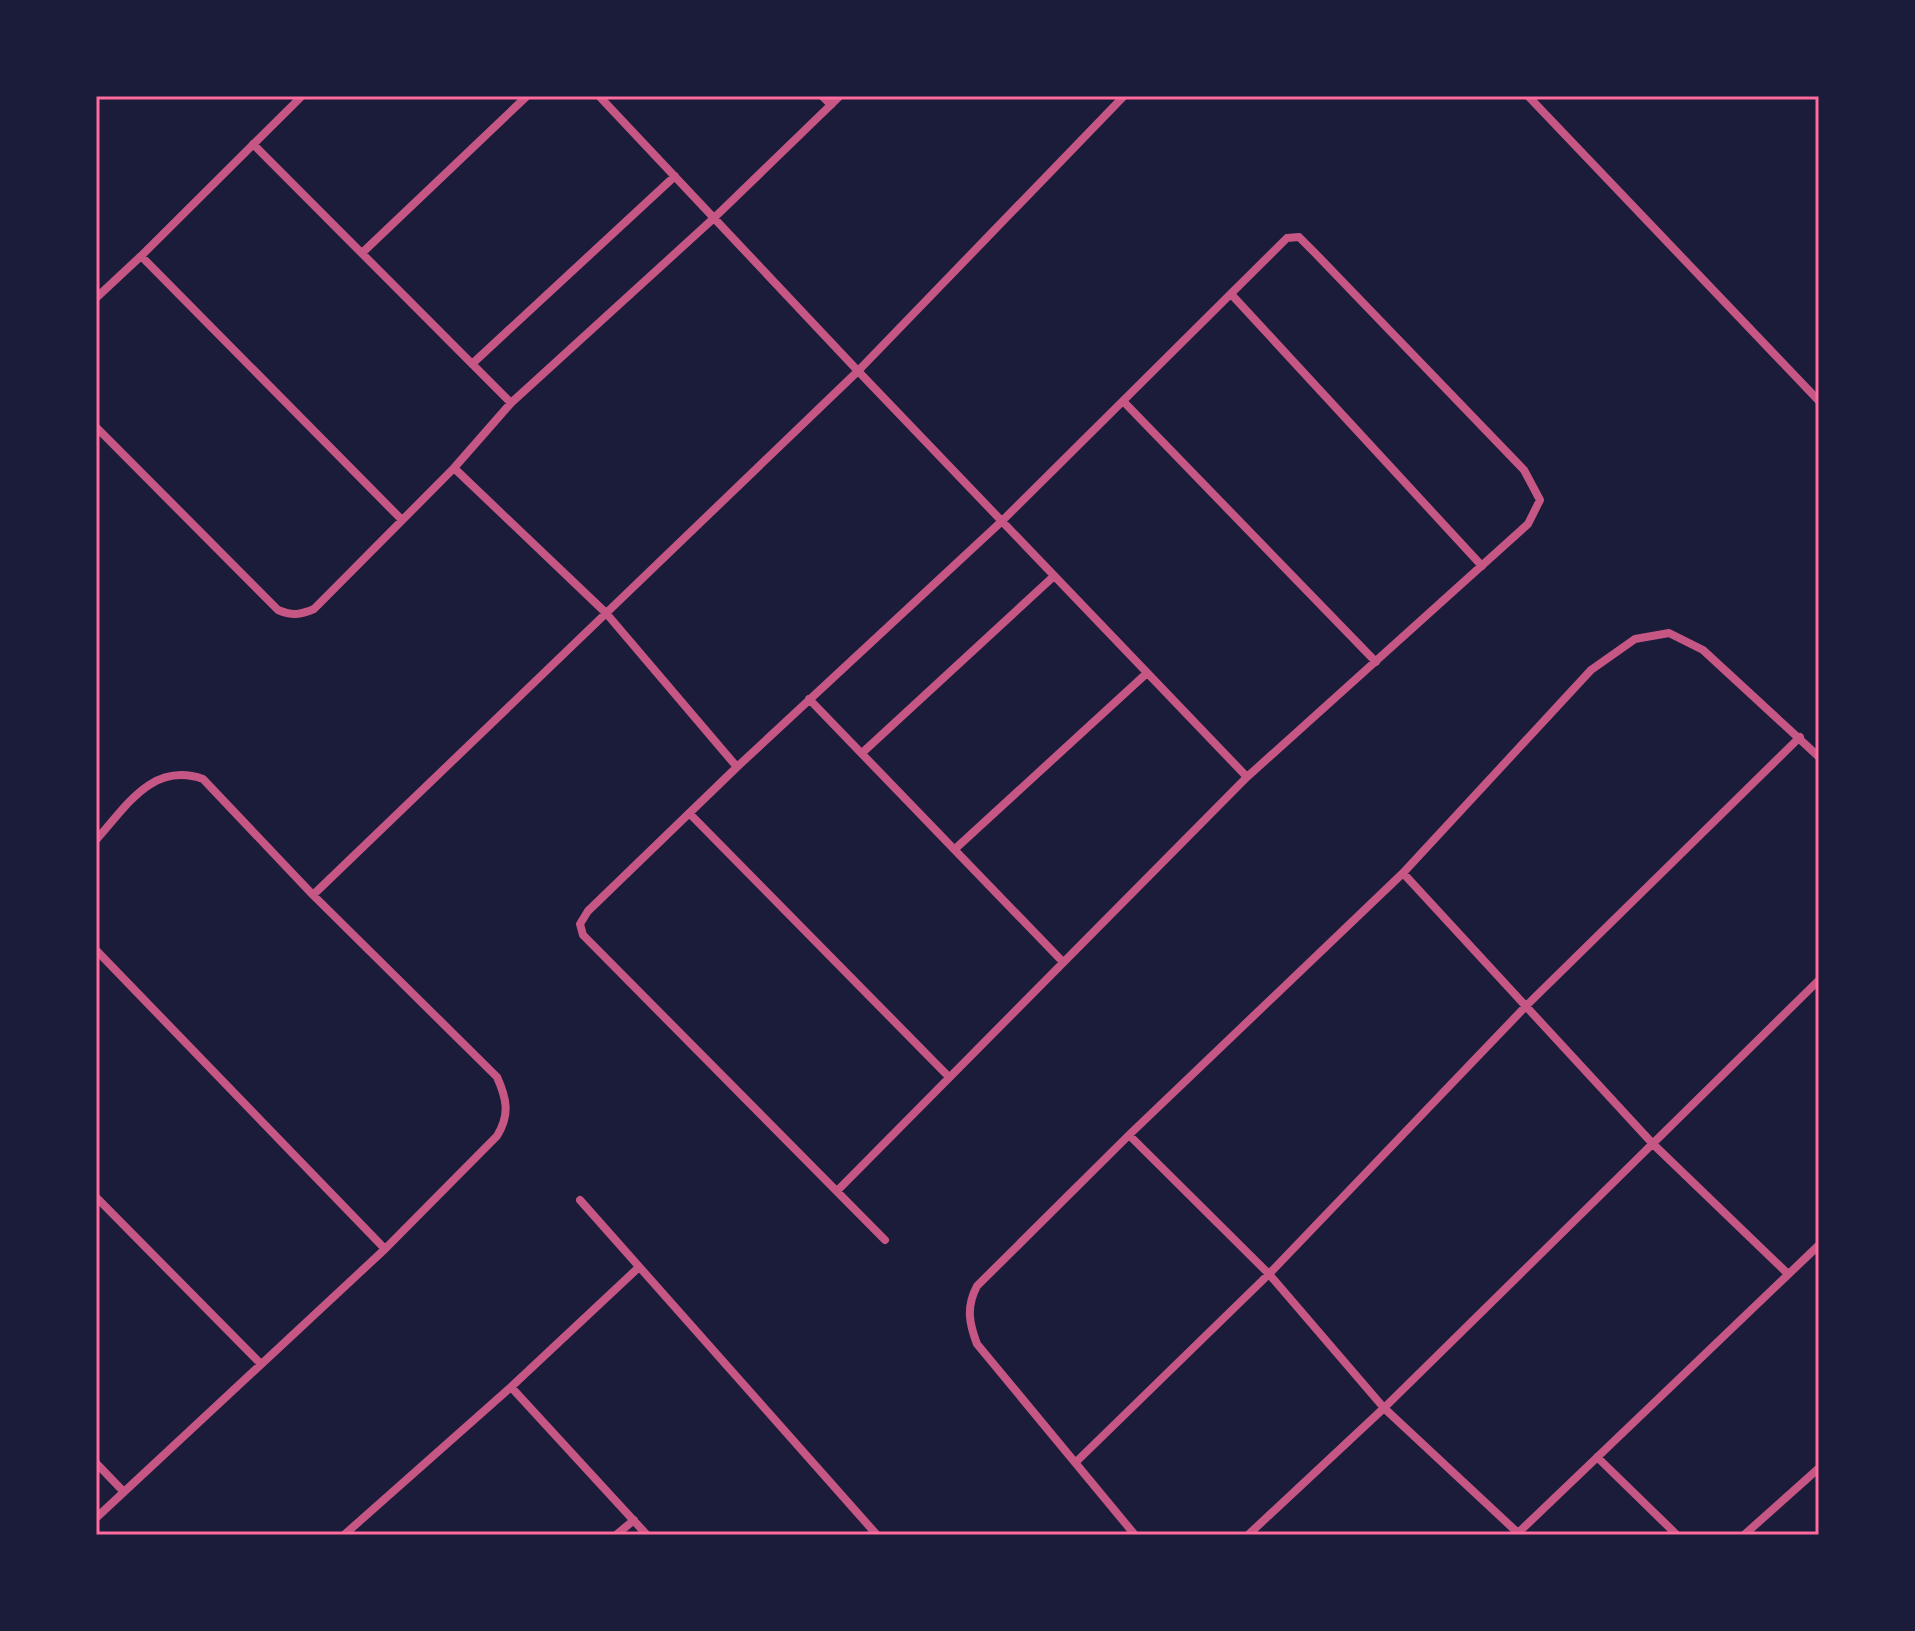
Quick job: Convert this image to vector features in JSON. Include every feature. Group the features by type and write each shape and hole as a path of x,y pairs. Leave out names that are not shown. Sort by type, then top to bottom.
{"street":[{"path":"96,298 302,96"},
{"path":"362,253 527,96"},
{"path":"599,96 1247,777"},
{"path":"822,96 831,105"},
{"path":"96,427 278,610 290,615 302,615 314,609 454,468 511,403 714,218 840,96"},
{"path":"313,895 858,371 1124,96"},
{"path":"1528,96 1819,401"},
{"path":"253,144 511,403"},
{"path":"472,364 675,176"},
{"path":"837,1191 1247,777 1528,524 1540,500 1524,470 1299,237 1287,238 1002,521 737,767 588,911 580,924 582,931 885,1240"},
{"path":"141,256 402,520"},
{"path":"1231,294 1482,566"},
{"path":"1123,401 1376,662"},
{"path":"454,468 606,613 737,767"},
{"path":"862,753 1054,576"},
{"path":"1135,1535 977,1344 969,1325 969,1309 977,1286 1129,1135 1403,873 1591,670 1635,639 1669,633 1703,650 1819,757"},
{"path":"955,849 1147,673"},
{"path":"809,699 1063,962"},
{"path":"1076,1462 1269,1274 1527,1005 1800,737"},
{"path":"96,840 147,784 164,776 192,775 203,779 313,895 497,1077 507,1108 505,1123 497,1136 385,1249 96,1518"},
{"path":"689,813 949,1077"},
{"path":"1403,873 1653,1144 1787,1273"},
{"path":"96,950 385,1249"},
{"path":"1248,1535 1384,1408 1819,980"},
{"path":"1129,1135 1269,1274 1384,1408 1518,1534 1787,1273 1818,1248"},
{"path":"96,1197 261,1364"},
{"path":"580,1200 877,1535"},
{"path":"344,1535 511,1387 638,1268"},
{"path":"511,1387 647,1535"},
{"path":"1597,1457 1677,1535"},
{"path":"96,1463 124,1492"},
{"path":"1744,1535 1819,1468"},
{"path":"616,1535 634,1520"}]}
